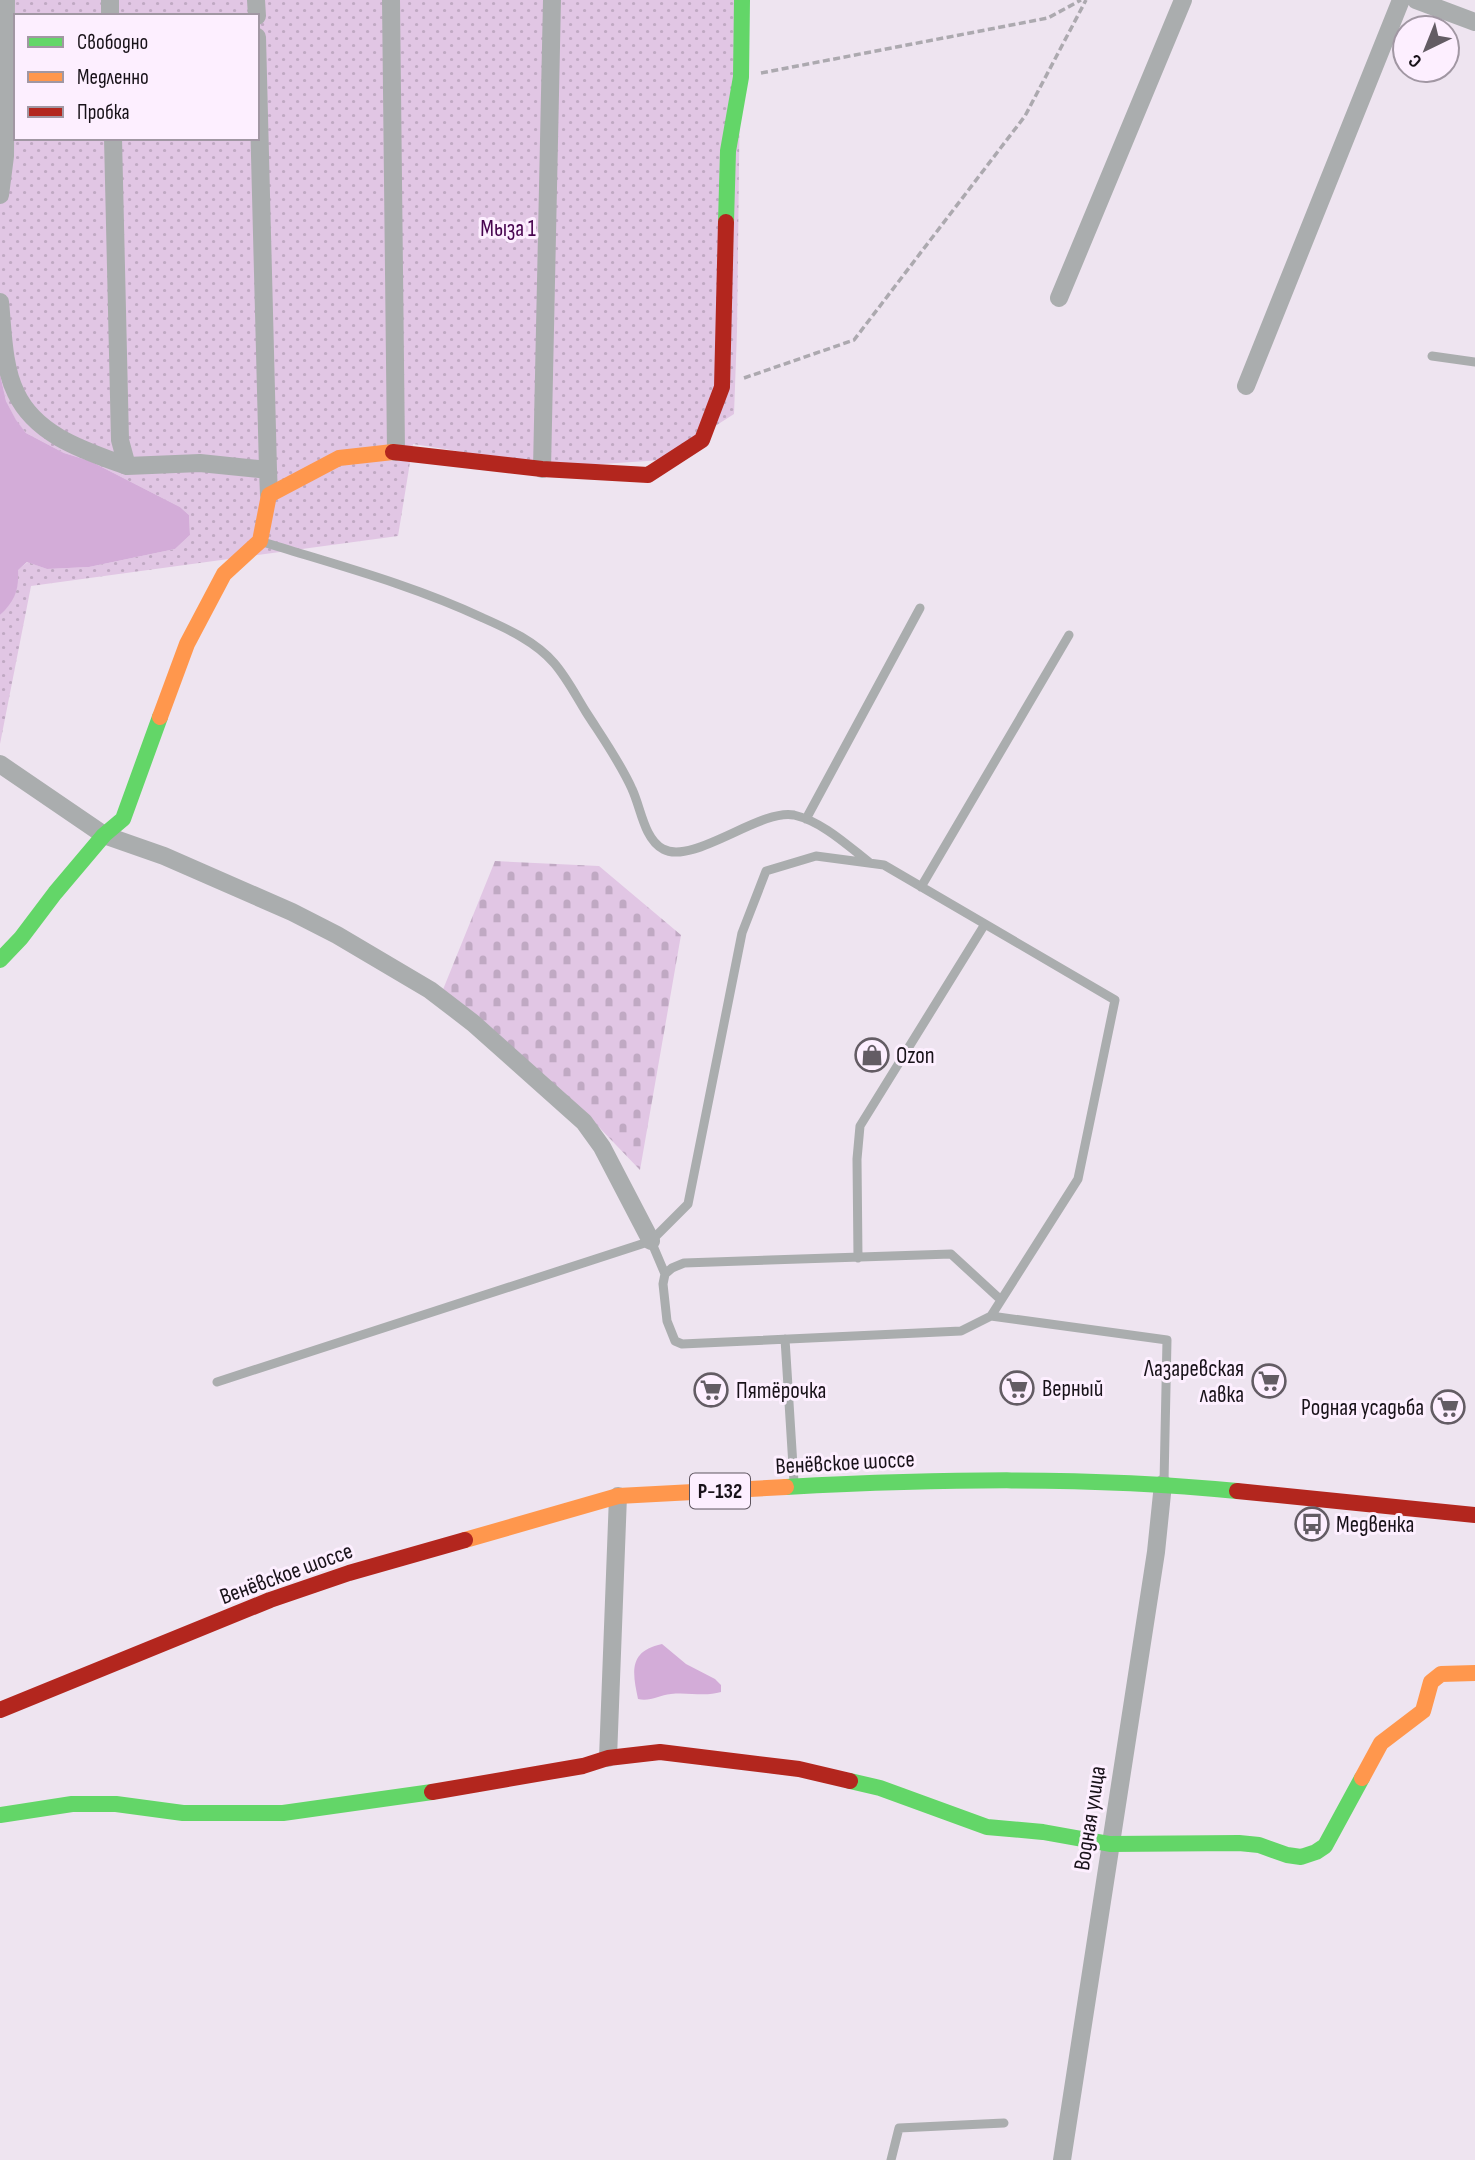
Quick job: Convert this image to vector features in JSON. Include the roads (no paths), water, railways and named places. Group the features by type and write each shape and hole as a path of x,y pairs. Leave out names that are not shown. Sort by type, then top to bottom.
{"street":[{"path":"0,195 5,156 6,0"},
{"path":"391,0 397,452"},
{"path":"542,469 551,0"},
{"path":"268,495 339,458 397,452 542,469 648,475 702,440 722,387 728,151 741,77 742,0"},
{"path":"1059,298 1183,0"},
{"path":"1246,386 1401,0"},
{"path":"1416,0 1475,22"},
{"path":"0,960 104,835 123,819 187,644 204,608 224,574 260,541 268,495 268,470 259,116"},
{"path":"113,140 120,440 127,466"},
{"path":"0,302 7,365 16,394 31,415 73,447 127,466 200,463 268,470"},
{"path":"0,764 104,835 164,856 292,912 337,935 430,990 473,1023 584,1122 602,1147 651,1241"},
{"name":"Венёвское шоссе","path":"0,1710 270,1600 349,1573 618,1496 918,1480 1164,1484 1475,1515"},
{"name":"Водная улица","path":"1062,2160 1156,1552 1164,1484"},
{"path":"608,1758 618,1496"},
{"path":"0,1815 83,1804 116,1804 183,1812 283,1813 459,1788 583,1766 608,1758 660,1752 799,1769 880,1788 987,1827 1043,1832 1110,1844 1239,1843 1260,1846 1287,1857 1302,1858 1315,1854 1325,1846 1381,1743 1410,1723 1423,1710 1431,1682 1441,1674 1475,1673"}],"lane":[{"path":"1432,356 1475,362"},
{"path":"260,541 453,604 499,625 542,652 554,663 618,761 651,836 662,849 671,852 691,850 790,814 831,832 871,864"},
{"path":"806,819 920,608"},
{"path":"921,887 1069,635"},
{"path":"217,1382 651,1241 688,1204 742,933 766,871 816,856 884,865 1115,1000 1077,1179 991,1316 961,1331 698,1344 675,1341 667,1321 663,1284 666,1274 684,1263 951,1254 1001,1300"},
{"path":"858,1258 857,1159 860,1126 985,924"},
{"path":"651,1241 666,1274"},
{"path":"991,1316 1167,1340 1164,1484"},
{"path":"785,1339 794,1487"},
{"path":"891,2160 899,2128 1004,2123"}],"place":[{"name":"Ozon","path":"872,1055"},
{"name":"Лазаревская лавка","path":"1269,1381"},
{"name":"Верный","path":"1017,1388"},
{"name":"Пятёрочка","path":"711,1390"},
{"name":"Родная усадьба","path":"1448,1407"},
{"name":"Медвенка","path":"1312,1524"}],"park label":[{"name":"Мыза 1","path":"508,228"}]}
